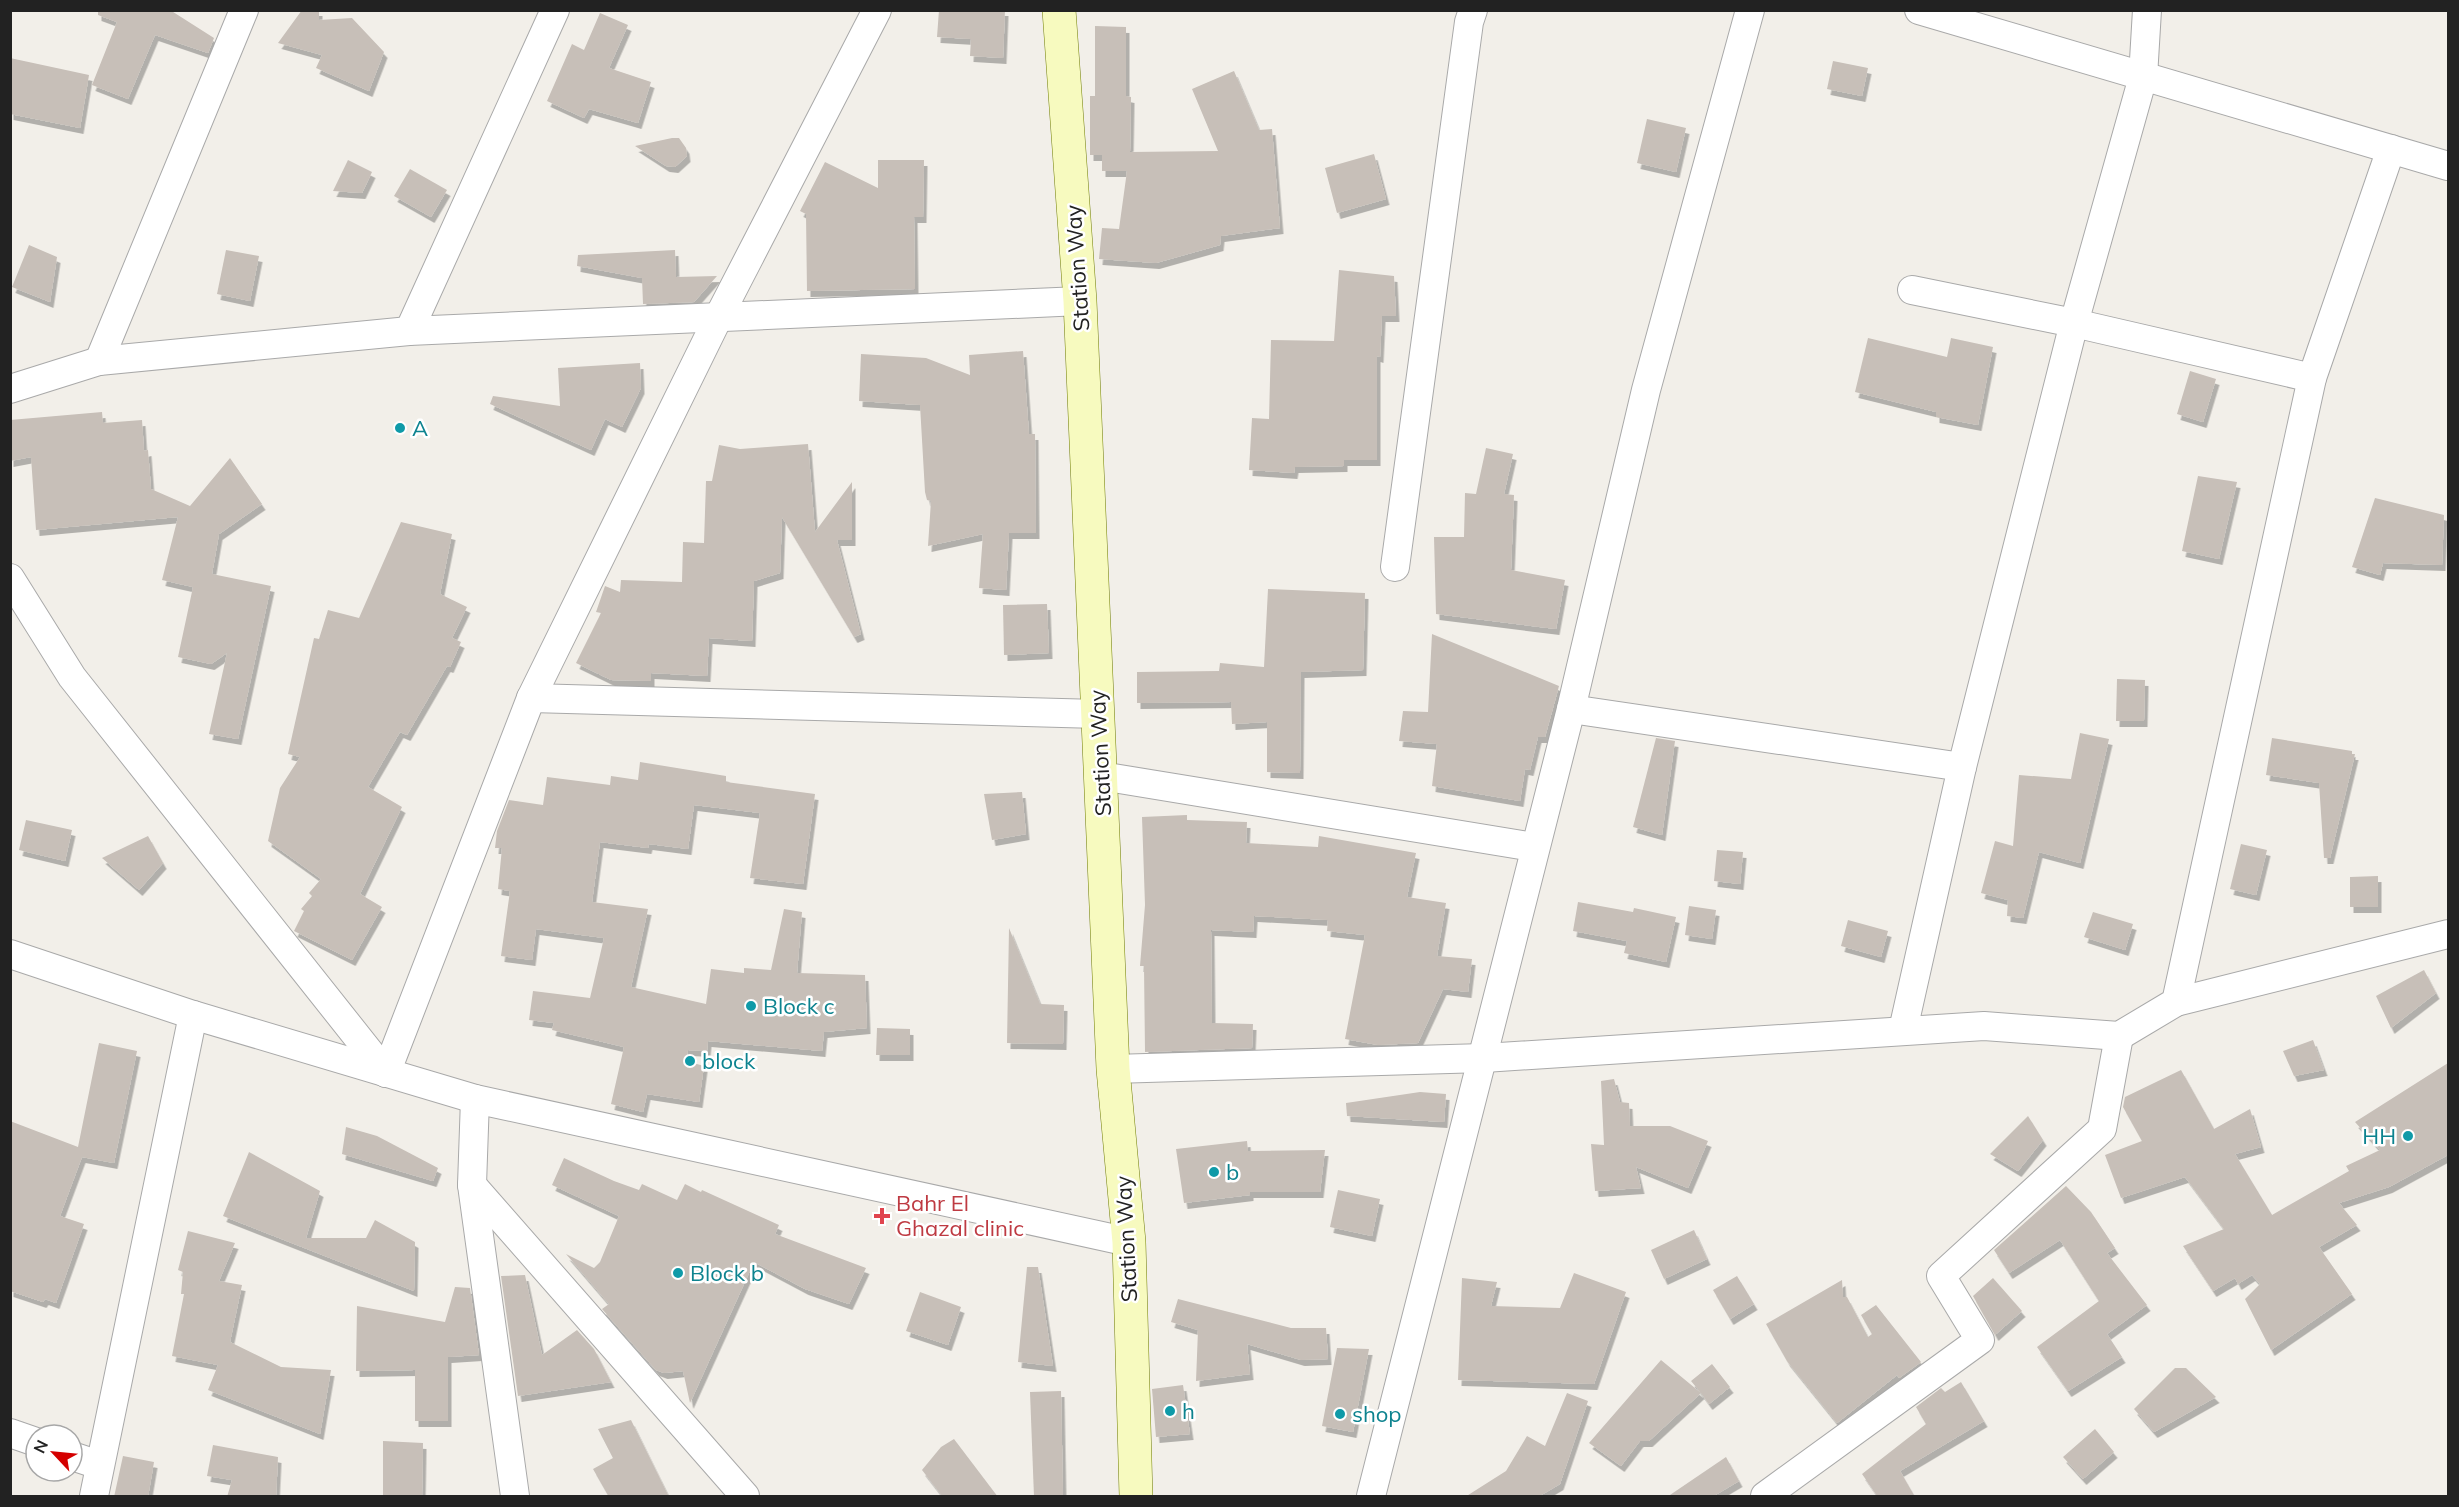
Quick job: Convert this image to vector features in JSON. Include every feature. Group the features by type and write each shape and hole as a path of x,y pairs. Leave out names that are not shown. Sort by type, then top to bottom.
{"main road":[{"name":"Station Way","path":"1059,10 1080,301 1113,1069 1129,1242 1136,1497"}],"street":[{"path":"99,361 244,10"},
{"path":"409,331 555,10"},
{"path":"386,1073 531,698 718,318 877,10"},
{"path":"1395,567 1469,22 1473,10"},
{"path":"1371,1497 1484,1058 1534,847 1571,709 1646,390 1750,10"},
{"path":"1919,10 2448,166"},
{"path":"1903,1030 1962,768 2074,323 2143,77 2147,10"},
{"path":"2176,1002 2312,378 2391,149"},
{"path":"1912,290 2074,323 2312,378"},
{"path":"10,389 99,361 409,331 1080,301"},
{"path":"10,578 72,677 386,1073"},
{"path":"531,698 1098,714"},
{"path":"1571,709 1962,768"},
{"path":"1101,776 1534,847"},
{"path":"1113,1069 1484,1058 1984,1026 2119,1036 2176,1002 2448,934"},
{"path":"10,954 193,1015 475,1099 1129,1242"},
{"path":"94,1497 193,1015"},
{"path":"1765,1497 1980,1340 1941,1276 2102,1129 2119,1036"},
{"path":"475,1099 472,1185 515,1497"},
{"path":"472,1185 745,1497"},
{"path":"84,1460 99,1466"}],"building":[{"path":"98,10 170,10 214,38 208,53 155,35 128,99 92,85 117,22 98,15"},
{"path":"302,10 319,10 319,20 352,18 384,52 369,91 316,68 322,55 278,43"},
{"path":"939,10 1005,10 1003,58 970,56 971,39 937,37"},
{"path":"600,13 628,25 609,68 651,82 638,123 589,109 584,118 547,101 572,44 584,50"},
{"path":"1095,26 1126,27 1126,96 1131,97 1130,152 1218,151 1192,89 1234,71 1259,130 1272,129 1280,228 1221,236 1220,245 1156,263 1099,259 1102,228 1119,229 1127,171 1102,171 1102,155 1090,155 1090,96 1095,96"},
{"path":"10,58 89,75 80,128 10,114"},
{"path":"1833,61 1868,68 1862,96 1827,89"},
{"path":"1647,119 1686,128 1676,172 1637,163"},
{"path":"679,138 686,148 687,156 675,167 666,166 635,146"},
{"path":"1374,154 1386,199 1337,213 1325,168"},
{"path":"348,160 372,172 362,193 333,191"},
{"path":"878,160 924,160 923,217 914,217 915,289 807,291 806,214 800,211 825,162 878,188"},
{"path":"410,169 447,190 431,217 394,196"},
{"path":"29,245 57,257 50,302 12,287"},
{"path":"226,250 259,256 250,301 217,294"},
{"path":"675,250 676,277 717,276 694,302 643,304 642,278 577,266 578,255"},
{"path":"1339,270 1394,276 1396,316 1382,316 1380,357 1377,356 1377,460 1344,460 1344,466 1295,467 1294,473 1249,470 1252,418 1269,419 1271,340 1334,341"},
{"path":"1868,338 1947,357 1951,338 1993,347 1978,425 1936,417 1936,412 1855,392"},
{"path":"1023,351 1029,434 1035,434 1036,533 1009,533 1006,590 979,588 983,534 928,546 931,501 927,500 925,492 920,405 859,401 861,354 926,358 970,375 969,355"},
{"path":"640,363 641,388 622,427 605,419 591,450 490,404 493,396 560,406 558,368"},
{"path":"2190,371 2216,379 2203,422 2177,414"},
{"path":"102,412 103,423 142,420 144,451 148,450 151,489 190,506 230,458 262,504 219,534 212,574 271,586 238,739 209,734 227,653 211,664 178,657 193,587 162,580 178,517 36,530 31,457 10,461 10,420"},
{"path":"808,444 815,532 852,482 852,540 837,540 861,634 854,637 782,517 780,573 754,581 752,641 709,638 707,676 651,673 651,681 611,680 576,663 601,613 596,612 605,586 620,592 621,580 682,582 683,542 704,543 706,481 712,481 719,445 740,449"},
{"path":"1486,448 1513,454 1504,494 1514,495 1511,570 1565,580 1556,629 1436,614 1434,537 1464,537 1465,493 1476,494"},
{"path":"2198,476 2237,482 2219,559 2182,551"},
{"path":"2375,498 2444,515 2442,565 2383,563 2380,575 2352,567"},
{"path":"401,522 452,534 440,594 467,607 452,638 461,642 450,667 447,666 407,735 400,732 368,787 402,807 360,894 382,907 352,960 294,931 304,911 301,909 312,896 309,893 321,879 268,841 280,788 300,757 288,754 314,638 319,639 328,610 359,618"},
{"path":"1268,589 1365,593 1363,670 1301,672 1300,773 1267,772 1267,722 1232,724 1231,702 1137,703 1137,672 1219,671 1220,663 1264,667"},
{"path":"1047,604 1049,653 1004,655 1003,605"},
{"path":"1432,634 1559,686 1545,737 1538,737 1530,770 1525,769 1520,801 1432,786 1437,744 1399,741 1403,711 1428,712"},
{"path":"2117,679 2145,680 2144,721 2116,721"},
{"path":"2080,733 2109,739 2080,863 2039,852 2023,918 2007,916 2008,900 1981,893 1995,841 2013,846 2019,775 2071,779"},
{"path":"1656,738 1675,741 1662,835 1633,827"},
{"path":"2272,738 2352,751 2352,754 2355,754 2330,858 2324,858 2319,783 2266,775"},
{"path":"640,762 726,776 726,782 815,794 803,884 750,878 760,813 694,805 688,849 649,844 648,848 600,842 592,902 648,909 631,987 706,1004 711,969 744,973 744,968 771,970 784,909 802,912 797,973 865,975 867,1028 824,1032 822,1051 708,1041 707,1051 688,1050 686,1061 704,1066 699,1102 647,1094 643,1112 611,1104 624,1047 552,1030 554,1023 529,1020 533,991 590,998 604,938 536,929 532,960 501,956 510,891 498,889 502,848 495,848 497,831 509,800 543,805 547,777 610,785 611,776 638,780"},
{"path":"1022,792 1026,834 992,840 984,794"},
{"path":"1187,815 1187,820 1247,822 1246,843 1318,847 1319,836 1416,853 1407,897 1446,903 1437,956 1472,959 1468,992 1443,989 1418,1043 1378,1045 1345,1039 1365,935 1327,931 1328,920 1254,916 1253,932 1211,930 1212,1023 1253,1024 1252,1048 1145,1052 1144,966 1140,966 1145,905 1142,817"},
{"path":"26,820 72,830 65,861 19,850"},
{"path":"148,836 163,863 139,890 102,858"},
{"path":"2241,844 2267,850 2256,895 2230,889"},
{"path":"1717,850 1743,852 1740,884 1714,881"},
{"path":"2378,876 2378,907 2350,907 2350,877"},
{"path":"1578,902 1633,912 1634,908 1676,917 1666,962 1624,953 1627,941 1573,931"},
{"path":"1689,906 1716,910 1712,939 1685,935"},
{"path":"2093,912 2133,924 2125,950 2084,937"},
{"path":"1848,920 1888,931 1881,957 1841,946"},
{"path":"1009,928 1040,1004 1064,1005 1063,1044 1007,1043"},
{"path":"2424,970 2436,993 2391,1028 2376,996"},
{"path":"877,1028 910,1029 910,1055 876,1055"},
{"name":"HH","path":"2313,1040 2324,1070 2294,1076 2283,1051"},
{"path":"99,1043 137,1051 114,1163 82,1157 60,1216 84,1224 56,1303 45,1299 43,1302 10,1291 10,1121 78,1147"},
{"path":"2448,1063 2448,1155 2389,1187 2339,1203 2357,1225 2319,1247 2352,1294 2271,1350 2245,1299 2260,1284 2252,1275 2238,1284 2235,1278 2213,1291 2183,1246 2224,1229 2185,1177 2121,1198 2105,1155 2142,1141 2123,1107 2125,1097 2181,1070 2214,1129 2250,1109 2261,1147 2235,1154 2272,1215 2349,1171 2346,1166 2380,1150 2355,1122"},
{"path":"1614,1079 1620,1102 1629,1103 1630,1126 1670,1126 1708,1141 1688,1188 1636,1167 1641,1188 1595,1191 1591,1144 1604,1145 1601,1081"},
{"path":"1420,1092 1446,1094 1444,1122 1347,1116 1346,1103"},
{"path":"2028,1116 2043,1140 2018,1171 1990,1154"},
{"path":"346,1127 377,1136 438,1168 433,1181 342,1154"},
{"path":"1247,1141 1248,1151 1325,1150 1320,1192 1250,1192 1250,1195 1184,1203 1176,1149"},
{"path":"249,1152 320,1191 306,1238 366,1238 375,1220 415,1242 414,1291 223,1216"},
{"path":"564,1158 614,1181 639,1190 642,1184 677,1200 685,1184 701,1192 702,1190 779,1225 775,1234 866,1268 849,1304 805,1289 754,1262 690,1403 683,1371 664,1373 656,1370 602,1309 609,1304 566,1254 594,1268 600,1262 619,1216 552,1185"},
{"path":"2066,1186 2091,1212 2115,1248 2107,1253 2147,1305 2107,1334 2122,1357 2068,1391 2037,1347 2099,1301 2060,1240 2009,1273 1994,1250"},
{"path":"1338,1190 1380,1199 1372,1236 1330,1227"},
{"path":"1694,1230 1707,1259 1664,1279 1651,1250"},
{"path":"188,1231 235,1243 219,1281 242,1285 230,1342 281,1367 331,1370 320,1434 208,1390 218,1365 172,1356 184,1294 181,1294 183,1272 178,1270"},
{"path":"1027,1267 1038,1267 1053,1366 1018,1362"},
{"path":"1574,1273 1626,1292 1594,1384 1458,1380 1462,1278 1497,1282 1491,1306 1560,1308"},
{"path":"525,1275 542,1355 577,1330 594,1349 611,1382 518,1396 501,1276"},
{"path":"1737,1276 1754,1304 1730,1319 1713,1290"},
{"path":"1993,1278 2022,1311 1995,1335 1973,1296"},
{"path":"1842,1280 1843,1297 1847,1297 1868,1337 1872,1334 1861,1315 1876,1305 1921,1362 1899,1378 1897,1375 1837,1423 1787,1361 1766,1324"},
{"path":"455,1287 470,1288 479,1355 448,1357 448,1421 415,1421 415,1370 356,1371 357,1306 445,1322"},
{"path":"920,1292 961,1307 948,1345 906,1331"},
{"path":"1178,1299 1291,1328 1326,1328 1328,1359 1301,1360 1247,1344 1250,1374 1196,1381 1198,1330 1171,1322"},
{"path":"1337,1348 1369,1349 1353,1432 1322,1426"},
{"path":"1661,1360 1701,1393 1649,1441 1640,1441 1621,1466 1589,1443"},
{"path":"1712,1364 1730,1387 1709,1404 1691,1381"},
{"path":"2175,1368 2186,1368 2216,1397 2154,1432 2134,1409"},
{"path":"1961,1382 1984,1421 1900,1471 1915,1497 1878,1497 1862,1474 1926,1424 1916,1407 1941,1388 1945,1392"},
{"name":"h","path":"1183,1385 1190,1434 1156,1437 1152,1389"},
{"path":"1061,1391 1063,1497 1034,1497 1030,1392"},
{"path":"1567,1393 1588,1401 1560,1484 1538,1497 1465,1497 1506,1471 1527,1436 1545,1446"},
{"path":"631,1420 669,1497 609,1497 593,1469 613,1458 598,1429"},
{"path":"2095,1429 2114,1452 2083,1479 2063,1457"},
{"path":"954,1439 998,1497 943,1497 922,1470 941,1447"},
{"path":"383,1441 423,1443 422,1497 383,1497"},
{"path":"213,1445 278,1457 276,1497 227,1497 232,1480 207,1476"},
{"path":"123,1456 154,1462 148,1497 114,1497"},
{"path":"1726,1457 1739,1481 1712,1497 1667,1497"}],"place":[{"name":"A","path":"400,428"},
{"name":"Block c","path":"751,1006"},
{"name":"block","path":"690,1061"},
{"name":"HH","path":"2408,1136"},
{"name":"b","path":"1214,1172"},
{"name":"Bahr El Ghazal clinic","path":"882,1216"},
{"name":"Block b","path":"678,1273"},
{"name":"h","path":"1170,1411"},
{"name":"shop","path":"1340,1414"}]}
